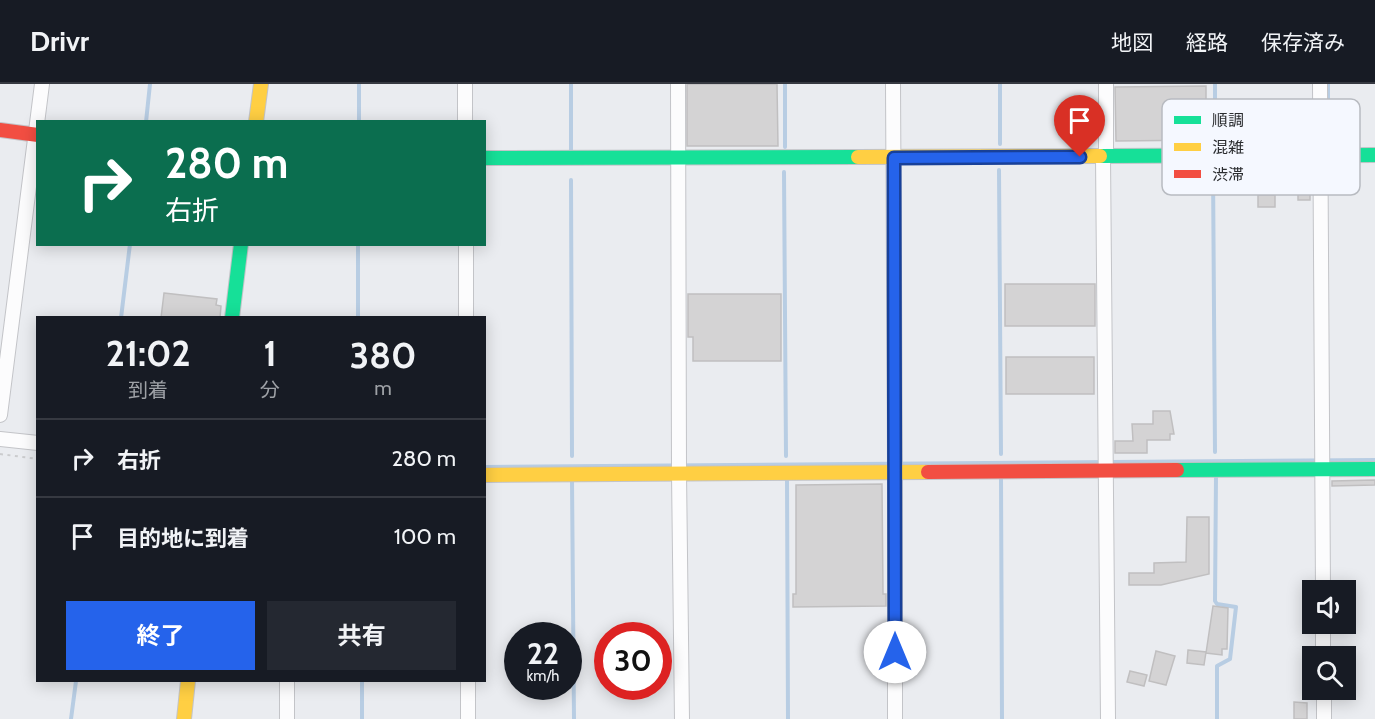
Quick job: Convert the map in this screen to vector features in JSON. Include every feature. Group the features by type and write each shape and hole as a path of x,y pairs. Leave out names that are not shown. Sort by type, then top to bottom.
{"street":[{"path":"38,120 42,84"},
{"path":"256,120 261,84"},
{"path":"465,84 465,120"},
{"path":"678,84 682,719"},
{"path":"893,84 895,719"},
{"path":"1106,84 1108,719"},
{"path":"0,130 36,134"},
{"path":"0,416 36,142"},
{"path":"486,158 1162,156"},
{"path":"1320,195 1323,580"},
{"path":"232,316 241,246"},
{"path":"466,246 466,316"},
{"path":"0,439 36,443"},
{"path":"486,475 679,468 1106,465 1322,464 1375,469"},
{"path":"184,719 188,682"},
{"path":"287,682 287,719"},
{"path":"468,682 468,719"},
{"path":"1324,700 1324,719"}],"path":[{"path":"0,454 36,459"}],"water":[{"path":"1375,458 1375,465 486,470 486,465"}],"building":[{"path":"687,84 777,84 778,146 687,146"},
{"path":"1206,86 1206,99 1162,99 1162,140 1116,141 1115,87"},
{"path":"1258,195 1275,195 1275,207 1258,207"},
{"path":"1298,195 1310,195 1310,200 1298,200"},
{"path":"1005,284 1095,284 1095,326 1005,326"},
{"path":"164,293 217,299 216,305 221,306 220,316 161,316"},
{"path":"688,294 781,294 781,361 693,361 693,337 688,337"},
{"path":"1006,357 1094,357 1094,394 1006,394"},
{"path":"1153,411 1170,411 1174,434 1170,434 1170,440 1147,440 1147,453 1115,453 1115,441 1133,441 1132,424 1153,424"},
{"path":"1375,480 1375,485 1332,486 1332,481"},
{"path":"882,484 883,594 886,594 886,606 793,607 793,594 796,594 796,485"},
{"path":"1187,517 1209,517 1209,574 1161,585 1129,585 1129,573 1154,573 1154,563 1186,562"},
{"path":"1213,606 1228,608 1227,649 1222,649 1222,655 1206,653"},
{"path":"1188,650 1206,652 1204,665 1187,663"},
{"path":"1156,651 1175,656 1166,685 1149,681"},
{"path":"1130,671 1147,675 1144,686 1127,682"},
{"path":"1294,702 1307,703 1307,719 1294,719"}],"waterway":[{"path":"146,120 150,84"},
{"path":"359,84 359,120"},
{"path":"571,84 571,150"},
{"path":"785,84 785,147"},
{"path":"1000,84 1000,144"},
{"path":"1215,84 1215,99"},
{"path":"1328,84 1328,99"},
{"path":"999,170 1001,454"},
{"path":"784,172 786,456"},
{"path":"571,180 572,456"},
{"path":"1213,195 1215,452"},
{"path":"121,316 130,246"},
{"path":"358,246 358,316"},
{"path":"1216,476 1215,601 1217,604 1236,607 1230,659 1217,666 1217,719"},
{"path":"1001,477 1002,719"},
{"path":"787,478 788,719"},
{"path":"572,480 574,719"},
{"path":"71,719 76,682"},
{"path":"362,682 362,719"}],"traffic: fast":[{"path":"1360,155 1375,155"},
{"path":"1100,156 1162,156"},
{"path":"486,158 858,157"},
{"path":"232,316 241,246"},
{"path":"1177,470 1375,469"}],"traffic: slow":[{"path":"256,120 261,84"},
{"path":"858,157 1100,156"},
{"path":"486,475 928,472"},
{"path":"184,719 188,682"}],"traffic: jam":[{"path":"0,130 36,135"},
{"path":"928,472 1177,470"}],"route":[{"path":"895,652 894,158 1080,157"}]}
